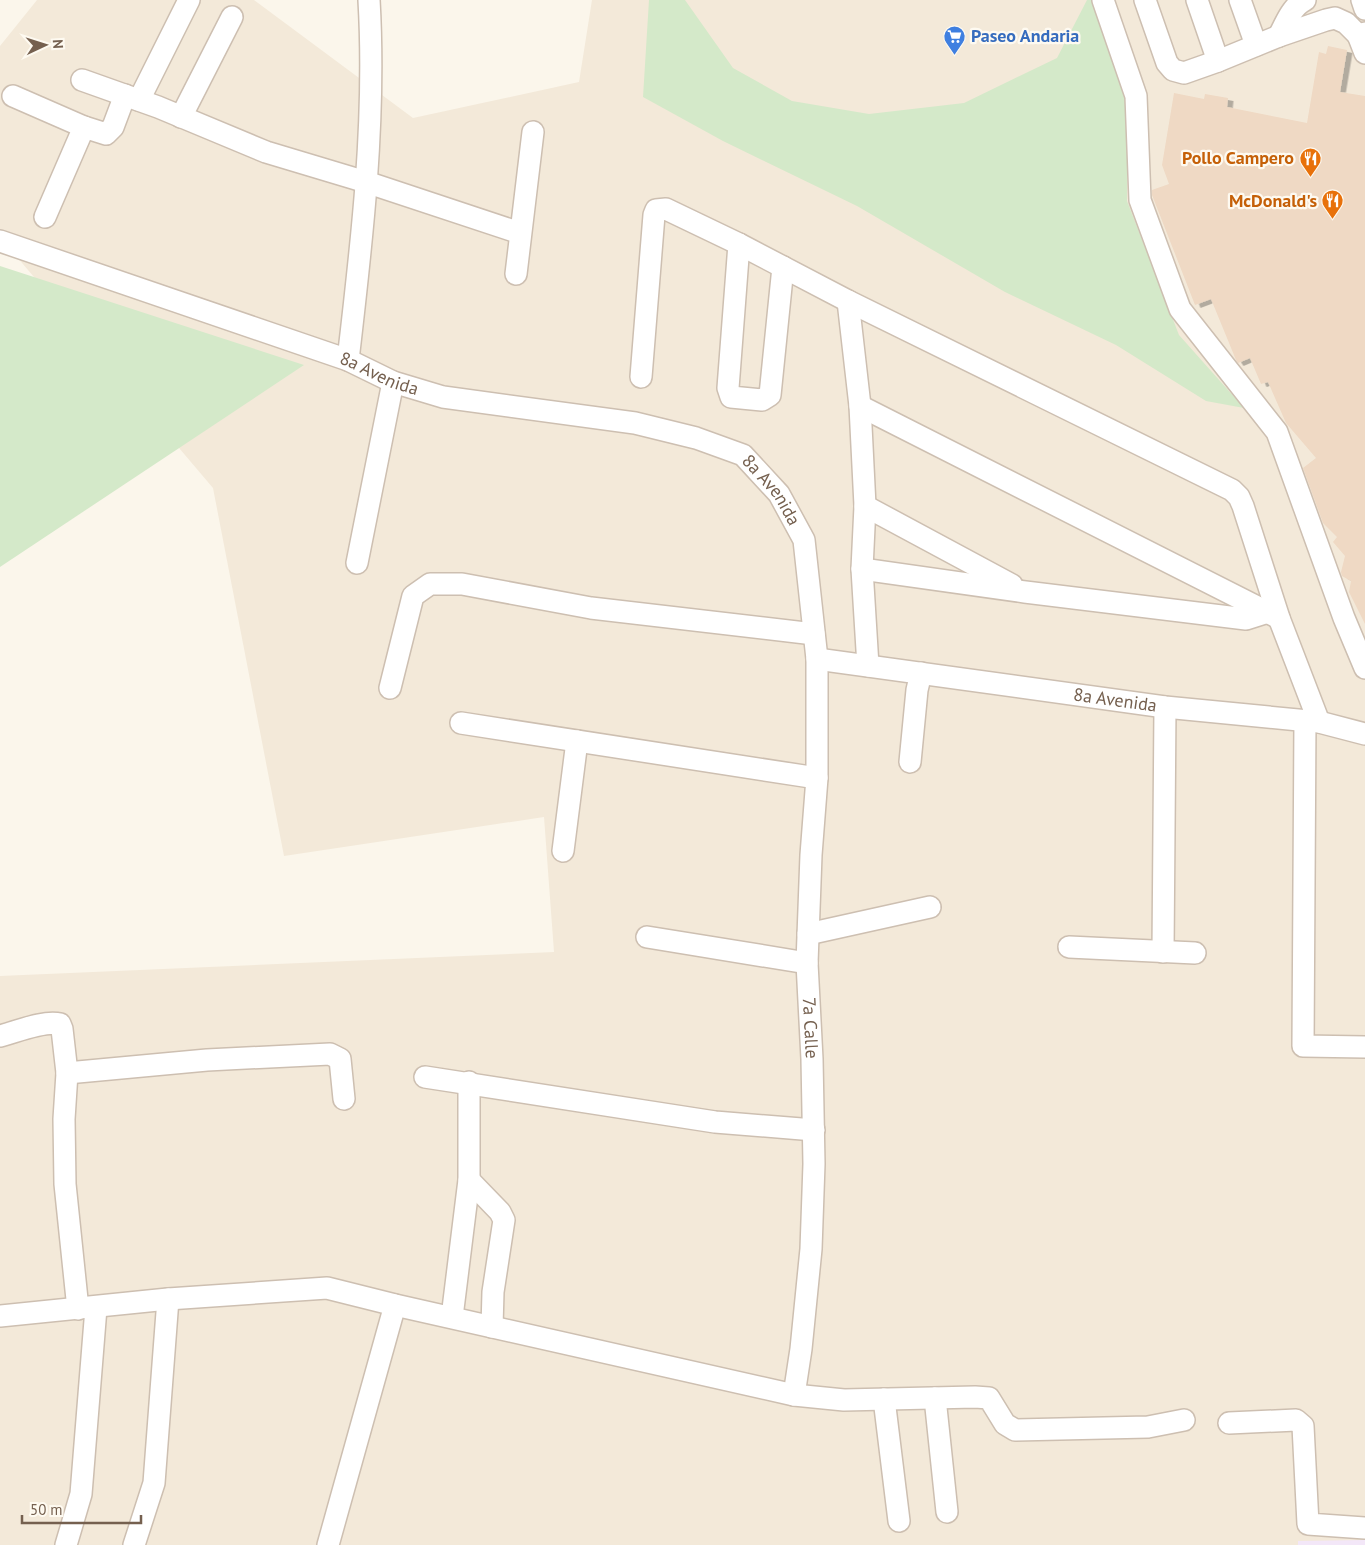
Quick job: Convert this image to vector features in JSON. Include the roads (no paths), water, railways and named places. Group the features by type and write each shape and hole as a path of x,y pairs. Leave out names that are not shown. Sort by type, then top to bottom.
{"street":[{"path":"13,96 84,127 106,134 132,97 189,0"},
{"path":"348,360 362,246 366,182 371,81 369,0"},
{"path":"1103,0 1136,96 1140,200 1180,309 1277,432 1344,618 1365,668"},
{"path":"1145,0 1167,63 1173,70 1184,73 1218,62 1279,36 1335,18 1346,23 1363,41"},
{"path":"1197,0 1218,62"},
{"path":"1240,0 1256,46"},
{"path":"1279,36 1293,12 1305,0"},
{"path":"1362,0 1365,9"},
{"path":"181,117 232,17"},
{"path":"82,80 132,97 266,152 366,182 520,233"},
{"path":"45,217 84,127"},
{"path":"516,274 533,132"},
{"path":"641,377 654,215 656,210 666,209 1232,490 1239,497 1243,506 1273,615 1312,721 1303,1046 1365,1047"},
{"name":"8a Avenida","path":"0,242 348,360 393,382 443,397 635,423 696,438 743,455 779,494 804,540 818,659 1165,706 1312,721 1365,734"},
{"path":"739,244 728,388 731,397 762,400 770,395 783,267"},
{"path":"848,301 860,406 865,506 862,569 868,666"},
{"path":"357,563 393,382"},
{"path":"860,406 1273,615"},
{"path":"865,506 973,575"},
{"path":"862,569 973,575 1026,592 1246,618 1273,615"},
{"path":"390,688 413,596 430,584 462,584 591,608 814,634"},
{"name":"7a Calle","path":"794,1395 802,1349 811,1249 814,1130 807,962 810,855 816,778 818,659"},
{"path":"910,762 917,690 922,673"},
{"path":"1163,952 1165,706"},
{"path":"461,723 816,778"},
{"path":"563,851 578,741"},
{"path":"808,934 930,907"},
{"path":"647,937 807,962"},
{"path":"1069,947 1195,953"},
{"path":"0,1036 39,1025 54,1023 60,1024 62,1029 67,1073 64,1119 65,1184 87,1309 81,1494 66,1545"},
{"path":"67,1073 207,1060 330,1054 340,1058 344,1099"},
{"path":"425,1076 715,1122 814,1130"},
{"path":"452,1318 469,1180 469,1082"},
{"path":"469,1180 500,1212 504,1220 493,1292 492,1326"},
{"path":"0,1316 168,1300 327,1288 794,1395 844,1400 989,1398 1005,1424 1015,1430 1148,1427 1184,1420"},
{"path":"134,1545 154,1483 168,1300"},
{"path":"328,1545 395,1305"},
{"path":"935,1398 947,1512"},
{"path":"884,1399 899,1521"},
{"path":"1229,1423 1296,1420 1303,1426 1308,1524 1365,1528"}],"place":[{"name":"Paseo Andaria","path":"955,55"},
{"name":"Pollo Campero","path":"1310,177"},
{"name":"McDonald's","path":"1333,220"}]}
